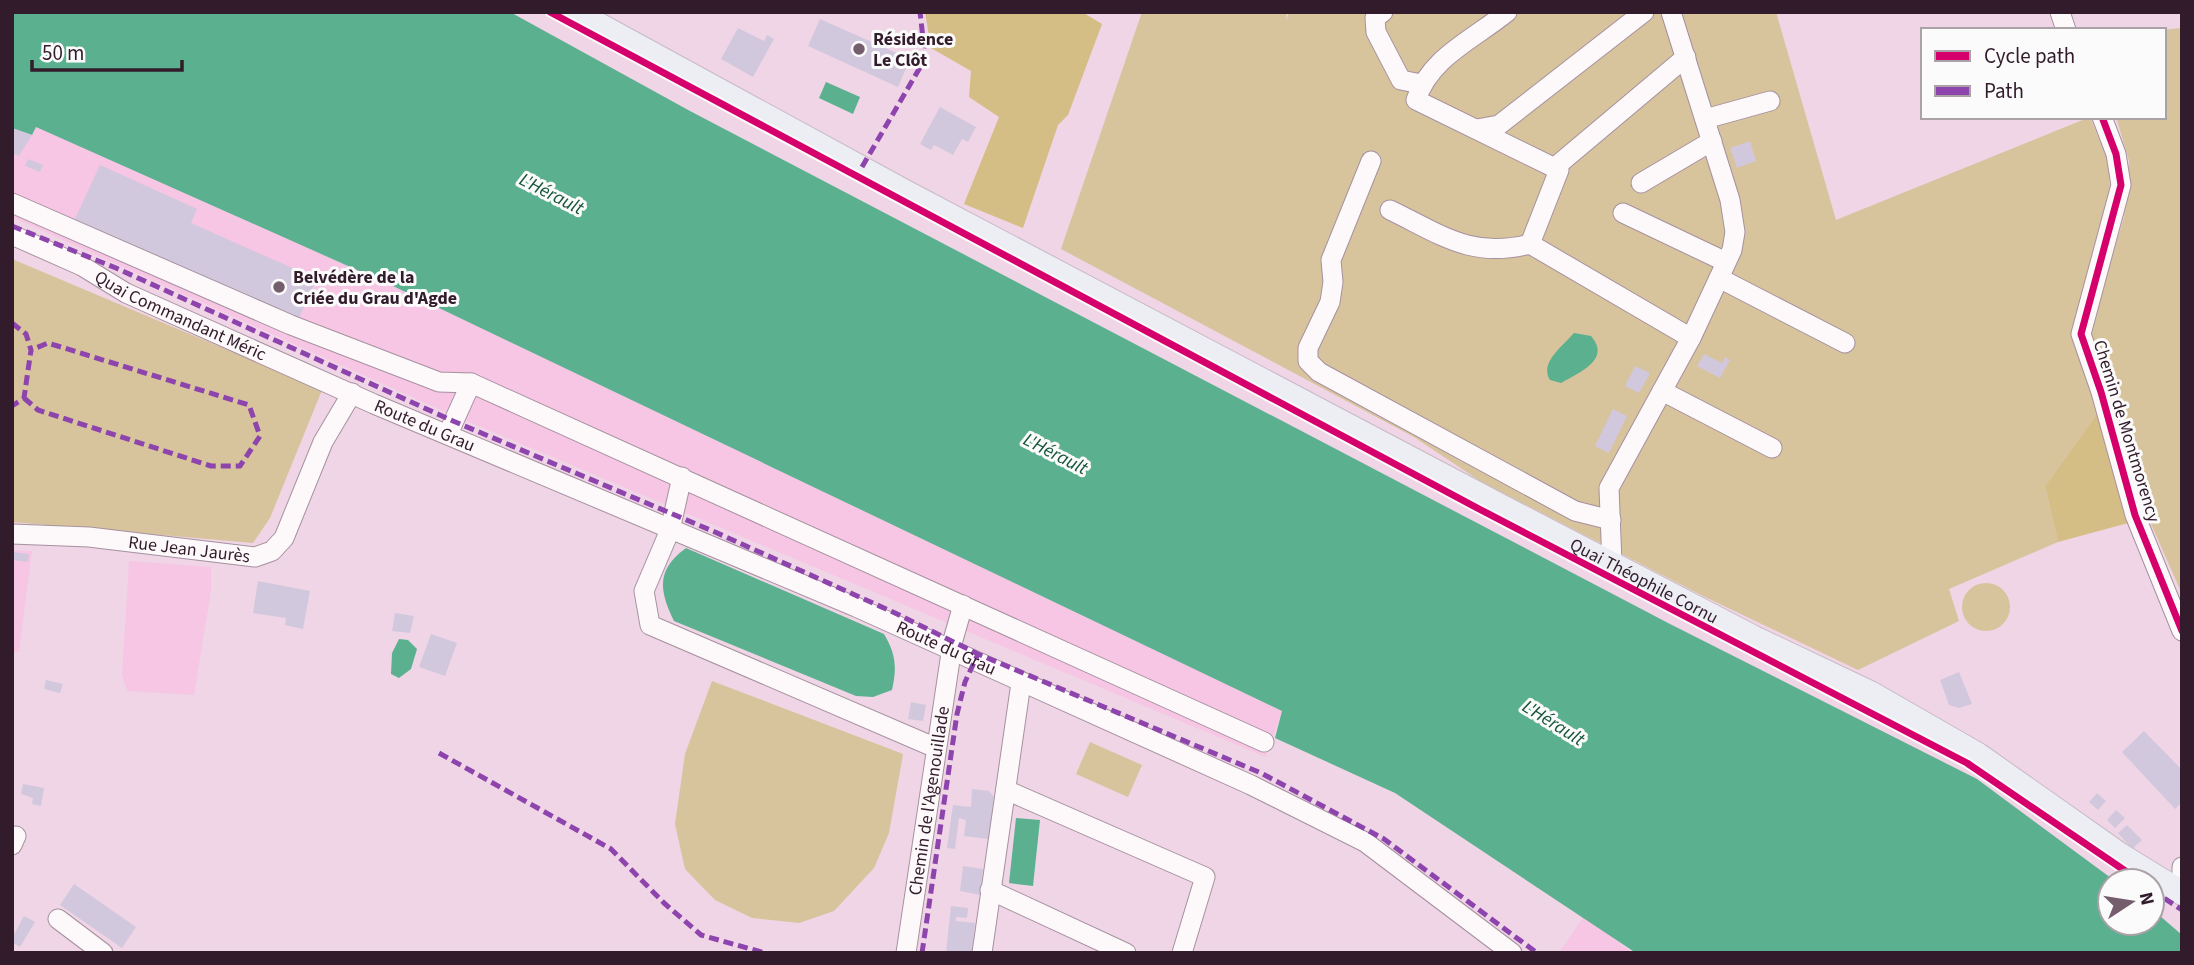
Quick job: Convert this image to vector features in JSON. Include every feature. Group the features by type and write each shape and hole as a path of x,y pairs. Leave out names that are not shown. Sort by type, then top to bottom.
{"main road":[{"name":"Quai Théophile Cornu","path":"575,12 905,192 1754,638 1870,693 1978,755 2120,855 2182,893"}],"street":[{"path":"1383,12 1375,18 1376,32 1402,80 1421,84"},
{"path":"1507,12 1451,52 1421,84 1416,100 1559,170 1531,244"},
{"path":"1476,130 1499,125 1644,12"},
{"path":"1612,563 1609,488 1691,338 1723,270 1735,232 1730,200 1671,12"},
{"path":"1555,168 1686,57"},
{"path":"1705,119 1770,101"},
{"name":"Chemin de Montmorency","path":"2103,119 2116,154 2121,185 2081,334 2101,392 2135,515 2182,631"},
{"path":"1641,183 1712,141"},
{"path":"1371,162 1331,260 1331,302 1308,348 1308,361 1318,372 1575,511 1611,520"},
{"path":"12,204 291,325 439,382 471,383 1264,742"},
{"path":"1390,210 1462,245 1502,251 1531,244 1691,338"},
{"path":"1623,213 1845,343"},
{"name":"Quai Commandant Méric","path":"12,235 82,266 126,292 352,393"},
{"path":"448,434 471,383"},
{"path":"1662,391 1772,448"},
{"name":"Route du Grau","path":"352,393 954,649 1021,683 1251,785 1365,842 1511,953"},
{"name":"Rue Jean Jaurès","path":"12,534 89,537 256,557 272,551 284,538 323,442 352,393"},
{"path":"682,477 670,530 644,591 650,625 936,748"},
{"name":"Chemin de l'Agenouillade","path":"906,953 936,748 954,649 953,640 963,605"},
{"path":"982,953 1021,683"},
{"path":"1006,790 1205,877 1182,953"},
{"path":"2182,867 2182,875"},
{"path":"990,890 1126,953"},
{"path":"58,919 103,953"}],"shaded area":[{"path":"925,12 1082,12 1102,24 1068,115 1058,125 1023,228 964,204 999,117 969,97 971,71 931,48"},
{"path":"1142,12 1287,12 1286,21 1289,12 1776,12 1836,220 2085,119 2091,119 2108,161 2110,189 2091,272 2077,315 2099,411 2045,486 2058,542 1949,589 1959,621 1858,670 1703,596 1480,481 1414,437 1061,249"},
{"path":"2182,28 2182,594 2151,524 2133,454 2089,334 2124,217 2129,161 2117,119 2166,119 2166,30"},
{"path":"36,127 393,286 1282,711 1266,757 443,411 12,217 12,128"},
{"path":"12,259 322,390 270,518 253,543 12,522"},
{"path":"2099,411 2132,522 2058,542 2045,486"},
{"path":"12,550 32,551 19,652 12,651"},
{"path":"129,561 211,567 211,591 194,695 127,691 122,675"},
{"path":"1986,583 2003,590 2010,607 2003,624 1986,631 1969,624 1962,607 1969,590"},
{"path":"712,681 903,754 889,833 874,868 834,911 799,923 752,918 715,900 685,869 675,824 685,754"},
{"path":"1090,742 1142,765 1128,797 1076,774"},
{"path":"1584,916 1632,953 1559,953"}],"water":[{"name":"L'Hérault","path":"12,12 510,12 690,111 1670,624 1977,779 2096,867 2096,937 2166,937 2166,921 2182,935 2182,953 1636,953 1395,793 1275,738 1282,711 393,286 36,127 32,135 12,128"},
{"path":"826,82 860,97 853,114 819,98"},
{"path":"1574,333 1591,336 1598,352 1595,359 1561,383 1550,380 1547,374 1550,361"},
{"path":"686,548 884,634 894,661 892,690 873,697 856,696 674,621 665,600 663,581 669,564"},
{"path":"399,639 408,640 417,649 411,669 399,678 391,674 392,653"},
{"path":"1016,818 1040,820 1033,886 1009,883"}],"building":[{"path":"820,19 910,59 898,87 808,46"},
{"path":"738,28 764,41 767,35 774,39 753,77 721,59"},
{"path":"940,107 976,127 968,142 962,139 953,155 934,145 931,150 920,144"},
{"path":"12,128 32,135 19,156 12,153"},
{"path":"1750,141 1756,161 1737,168 1730,148"},
{"path":"28,159 43,165 40,172 25,166"},
{"path":"100,165 197,209 191,223 317,279 298,320 74,221"},
{"path":"1704,354 1722,363 1725,357 1730,360 1720,378 1697,366"},
{"path":"1635,366 1650,373 1639,393 1625,386"},
{"path":"1613,409 1627,416 1609,453 1595,446"},
{"path":"13,552 29,554 28,562 12,560"},
{"path":"258,581 310,591 303,629 285,625 286,618 253,613"},
{"path":"395,613 414,616 410,633 392,631"},
{"path":"431,634 457,643 445,676 419,667"},
{"path":"1959,672 1972,704 1959,708 1949,705 1940,680"},
{"path":"46,680 63,684 60,693 44,689"},
{"path":"911,702 926,705 923,721 908,719"},
{"path":"2144,731 2182,770 2182,802 2175,809 2122,752"},
{"path":"23,784 44,788 41,806 32,804 33,798 21,794"},
{"path":"972,789 989,791 994,797 989,839 964,836 966,820 959,818 955,849 947,848 953,805 971,807"},
{"path":"2097,793 2106,801 2098,810 2089,802"},
{"path":"2116,810 2125,818 2115,828 2107,820"},
{"path":"2127,825 2142,840 2132,849 2118,833"},
{"path":"963,866 983,869 980,895 960,891"},
{"path":"74,884 136,927 122,948 60,905"},
{"path":"951,906 968,908 967,918 956,917 956,921 975,923 972,953 946,953"},
{"path":"24,916 35,922 20,947 12,942 12,938"}],"marked path":[{"path":"862,167 922,64 924,47 920,12"},
{"path":"12,226 116,268 453,421 715,532 895,613 978,654"},
{"path":"12,323 26,334 31,350 24,398 12,406"},
{"path":"24,398 38,410 211,466 240,466 260,436 249,405 48,343 31,350"},
{"path":"922,953 957,714 965,682 978,654 1261,773 1384,839 1537,953"},
{"path":"439,753 611,849 664,903 701,935 765,953"},
{"path":"2166,899 2182,910"}],"cycle path":[{"path":"550,12 1481,510 1967,763 2119,867"},
{"path":"2103,119 2116,154 2121,185 2081,334 2101,392 2135,515 2182,631"}],"place":[{"name":"Résidence Le Clôt","path":"859,49"},
{"name":"Belvédère de la Criée du Grau d'Agde","path":"279,287"}]}
